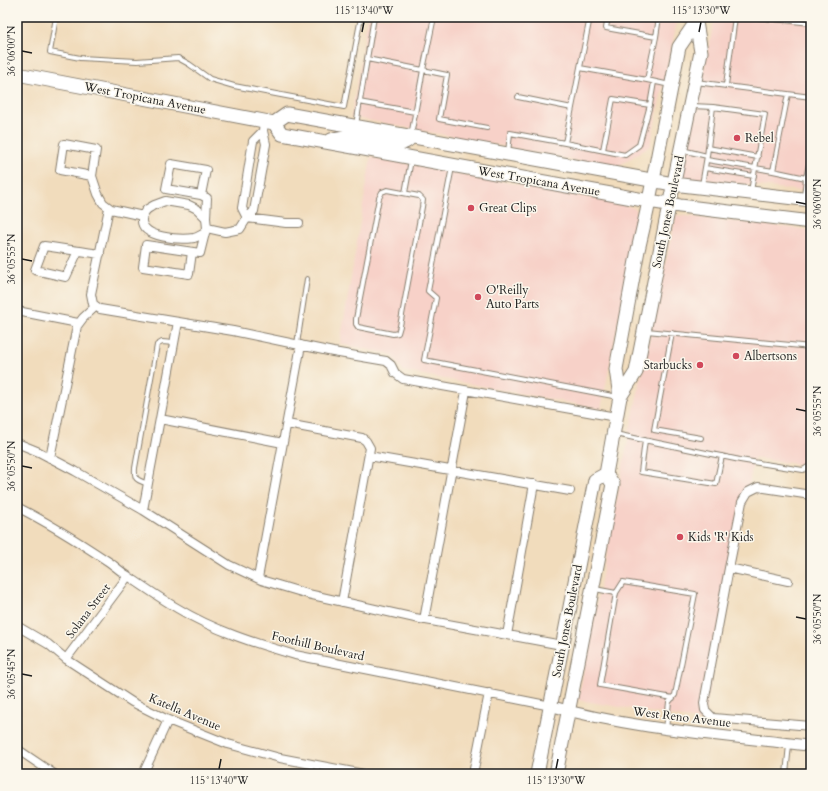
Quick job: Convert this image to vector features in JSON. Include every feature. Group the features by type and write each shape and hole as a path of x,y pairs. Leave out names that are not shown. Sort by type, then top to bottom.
{"main road":[{"name":"South Jones Boulevard","path":"620,397 636,372 701,52 697,20"},
{"name":"South Jones Boulevard","path":"556,774 613,484 606,474 620,397 616,369 679,47 697,20"},
{"name":"West Tropicana Avenue","path":"17,74 267,125 282,134 649,201 811,222"},
{"name":"West Tropicana Avenue","path":"267,125 287,114 653,181 807,200"},
{"path":"325,142 338,137 350,136 399,144 404,143 411,137"},
{"name":"South Jones Boulevard","path":"537,774 595,480 606,474"}],"street":[{"path":"247,218 242,208 253,142 267,125"},
{"path":"206,218 197,208 189,205 165,201 150,207 143,214 142,221 147,230 153,234 180,239 196,238 206,230 225,232 240,229 254,210 266,144 267,125"},
{"path":"92,176 60,170 64,144 96,150 92,176 98,194 103,203 109,208 143,216"},
{"path":"192,252 189,274 143,266 146,245 200,253 206,230 207,198 201,195 166,189 171,164 206,170 201,195"},
{"path":"109,208 91,294 93,304 100,309 233,331 386,361 391,365 395,373 404,379 616,417"},
{"path":"247,218 286,223 299,223"},
{"path":"78,251 66,277 35,270 44,246 100,254"},
{"path":"50,458 75,332 78,324 96,306"},
{"path":"17,311 78,324"},
{"path":"143,510 178,322"},
{"path":"258,578 287,424 299,345"},
{"path":"424,620 466,390"},
{"path":"160,419 283,442"},
{"path":"287,424 362,438 366,441 370,448 342,602"},
{"path":"17,443 39,452 143,510 229,565 258,578 308,594 342,602 424,620 562,645"},
{"path":"369,456 570,491"},
{"path":"506,635 534,484"},
{"path":"811,495 758,487 748,492 742,502 704,702 705,710 713,718 811,726"},
{"name":"Foothill Boulevard","path":"17,507 62,532 178,608 229,634 295,655 551,706"},
{"path":"729,568 788,581"},
{"name":"Solana Street","path":"66,659 128,576"},
{"name":"Katella Avenue","path":"17,626 48,644 66,659 132,702 168,720 228,744 272,756 364,774"},
{"path":"473,774 488,693"},
{"name":"West Reno Avenue","path":"551,706 581,714 641,726 789,743 810,743"},
{"path":"143,774 168,720"},
{"path":"17,749 54,774"}],"lane":[{"path":"56,17 50,52 80,58 137,61 178,58 210,79 234,86 344,107 360,17"},
{"path":"355,126 374,17"},
{"path":"411,137 434,17"},
{"path":"565,143 590,17"},
{"path":"608,17 606,28 656,37"},
{"path":"647,80 659,17"},
{"path":"670,17 697,20"},
{"path":"726,86 735,17"},
{"path":"754,17 811,23"},
{"path":"367,59 447,75 439,119 486,128"},
{"path":"580,68 672,85"},
{"path":"508,154 510,133 625,154 639,145 650,105 654,82"},
{"path":"695,82 811,97"},
{"path":"773,171 788,94"},
{"path":"518,97 572,108"},
{"path":"603,150 613,98 650,105"},
{"path":"359,102 415,112"},
{"path":"690,106 713,107 765,114 751,193"},
{"path":"702,187 713,107"},
{"path":"708,148 758,157"},
{"path":"681,150 707,158 806,178"},
{"path":"807,200 806,178 811,155"},
{"path":"405,193 411,157"},
{"path":"452,165 428,291 436,298 424,360 620,397"},
{"path":"705,168 754,176"},
{"path":"387,190 405,193 419,196 422,200 422,207 398,333 393,334 358,327 356,320 379,198 382,192 387,190"},
{"path":"299,345 307,279"},
{"path":"644,330 811,347"},
{"path":"672,333 654,430 701,438"},
{"path":"148,484 138,481 134,475 151,376 157,345 162,342 174,343"},
{"path":"613,434 722,456 803,470 811,465"},
{"path":"645,440 641,472 716,484 722,456"},
{"path":"666,729 669,702 673,698 675,695 695,594 623,582 616,593 600,685 673,698"},
{"path":"593,588 616,593"},
{"path":"786,774 789,743"}],"shaded area":[{"path":"367,17 678,17 650,146 615,168 351,117 362,58"},
{"path":"715,17 811,17 811,192 681,177"},
{"path":"371,157 613,202 634,208 637,212 639,220 601,409 403,371 391,354 340,344"},
{"path":"676,215 811,230 811,466 754,458 703,721 578,700 629,434"}],"place":[{"name":"Rebel","path":"737,138"},
{"name":"Great Clips","path":"471,208"},
{"name":"O'Reilly Auto Parts","path":"478,297"},
{"name":"Albertsons","path":"736,356"},
{"name":"Starbucks","path":"700,365"},
{"name":"Kids 'R' Kids","path":"680,537"}]}
